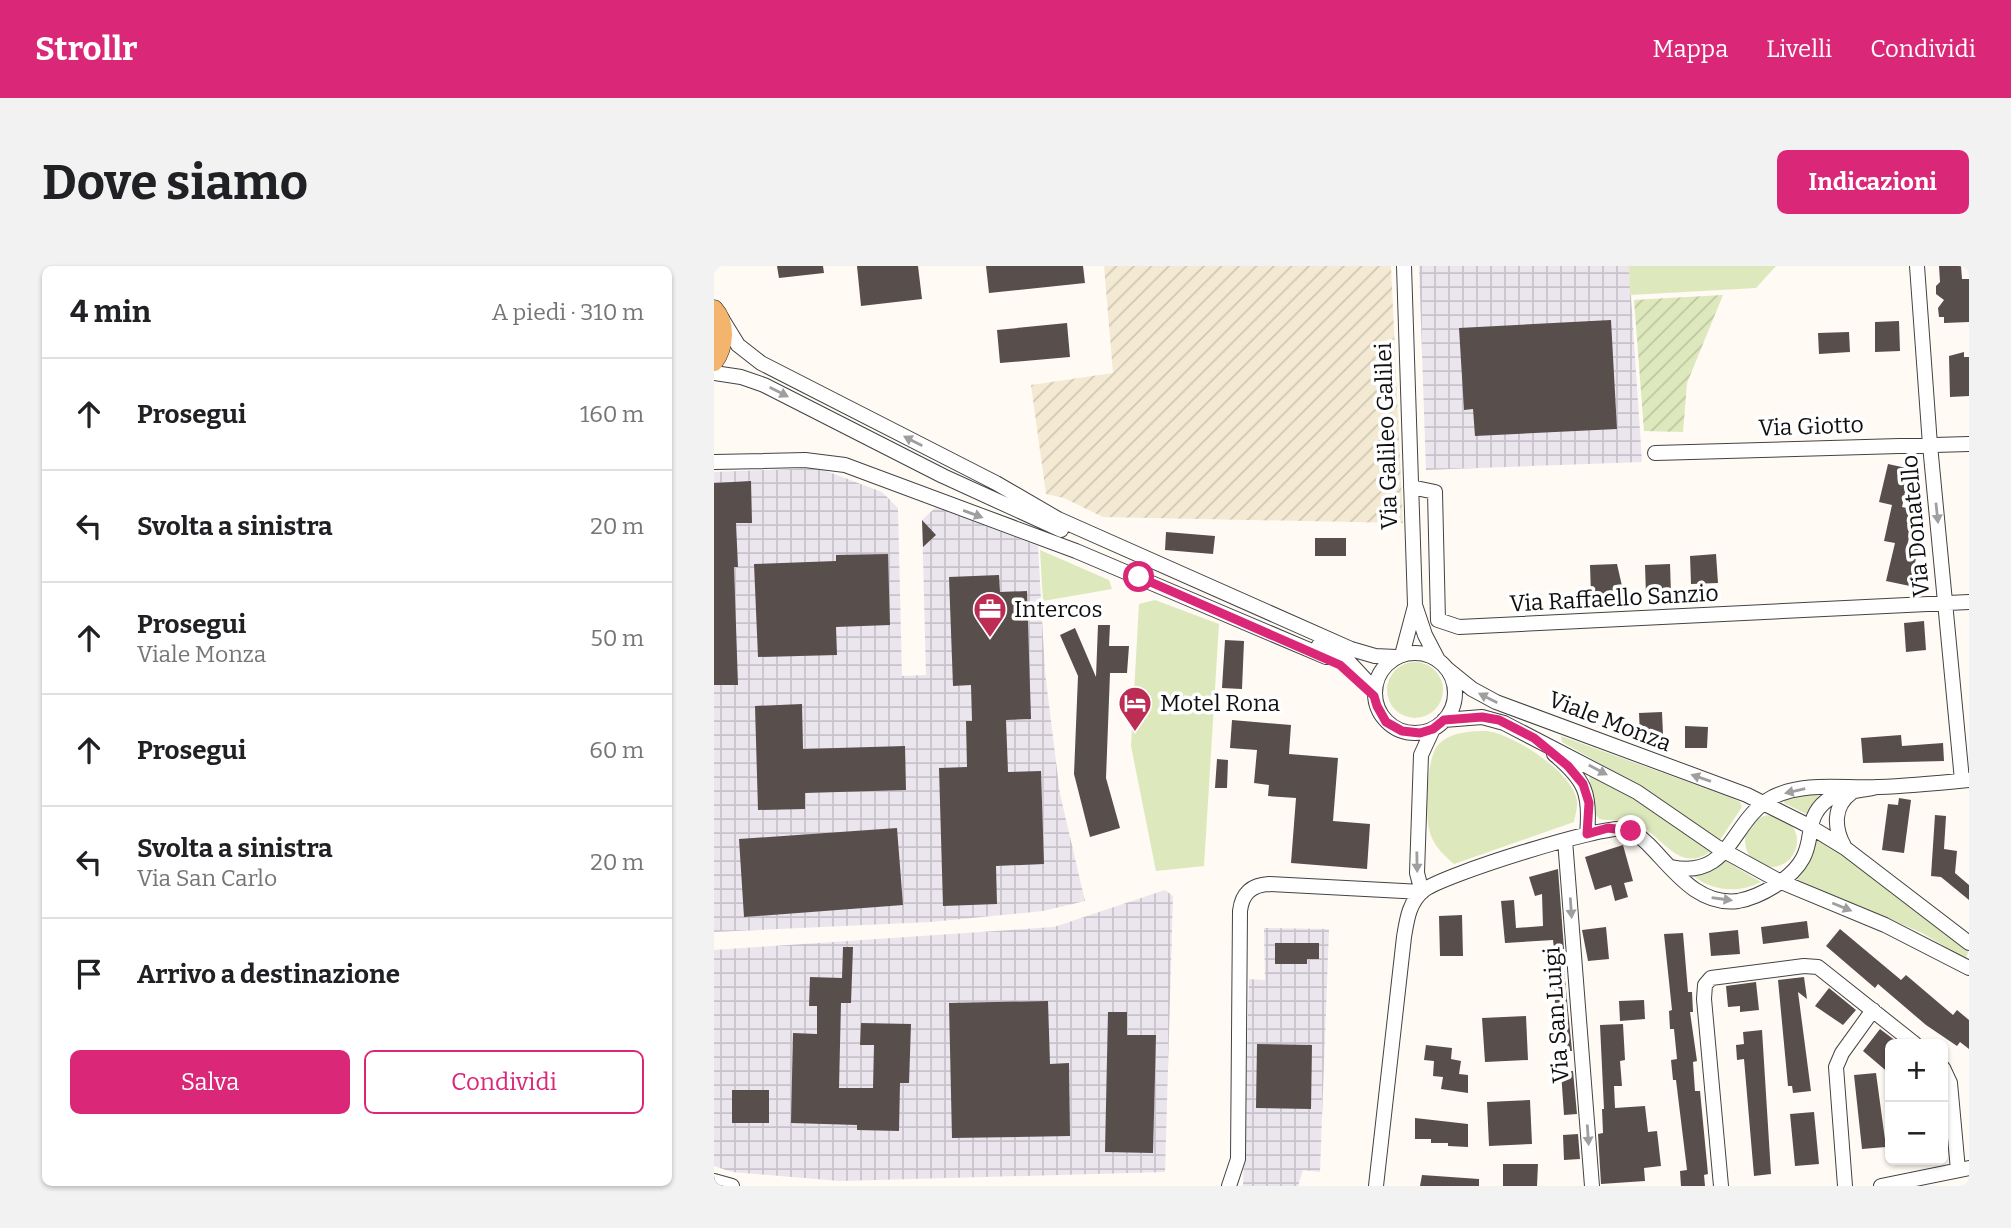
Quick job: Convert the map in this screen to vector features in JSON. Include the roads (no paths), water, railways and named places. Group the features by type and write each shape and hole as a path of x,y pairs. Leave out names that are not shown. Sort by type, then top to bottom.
{"main road":[{"path":"714,362 723,339 716,311"}],"street":[{"name":"Via Galileo Galilei","path":"1404,266 1415,605 1424,635 1442,664"},
{"name":"Via Donatello","path":"1917,266 1930,445 1966,780"},
{"path":"716,311 738,345 761,363 996,483 1058,519 1351,649 1375,656 1421,653 1442,664 1455,693 1452,708 1438,724 1421,755 1417,873 1422,892"},
{"path":"714,373 741,377 764,385 996,502 1331,650 1352,664 1374,693 1383,718 1415,743 1421,755"},
{"name":"Via Giotto","path":"1655,453 1969,444"},
{"path":"714,462 827,461 845,465 1076,551 1316,653 1344,667 1374,693"},
{"name":"Via Raffaello Sanzio","path":"1410,487 1434,492 1438,620 1459,627 1946,604"},
{"path":"1946,604 1969,602"},
{"name":"Via Galileo Galilei","path":"1399,656 1415,605"},
{"path":"1374,693 1381,670 1399,656"},
{"name":"Viale Monza","path":"1442,664 1472,689 1496,702 1764,803 1809,826 1845,848 1969,943"},
{"name":"Viale Monza","path":"1438,724 1489,718 1534,738 1637,792 1726,852 1779,881 1885,925 1969,968"},
{"path":"1402,731 1420,733 1438,724"},
{"path":"1534,738 1568,766 1583,784 1589,803 1587,834"},
{"path":"1671,867 1699,868 1726,852 1742,825 1764,803 1781,794 1809,788 1877,787 1966,780"},
{"path":"1376,1186 1404,937 1410,910 1422,892 1441,881 1608,828 1631,831 1695,891 1726,901 1757,895 1779,881 1803,859 1809,826 1826,802 1852,792 1877,787"},
{"path":"1845,848 1838,834 1836,817 1843,800 1852,792"},
{"name":"Via San Luigi","path":"1565,840 1592,1186"},
{"path":"1229,1186 1238,1159 1242,899 1254,887 1269,884 1422,892"},
{"path":"1721,1186 1703,999 1707,981 1723,974 1814,966 1824,969 1909,1039"},
{"path":"1845,1186 1835,1093 1836,1067 1842,1053 1873,1010"},
{"path":"1881,1186 1964,1169 1948,1077"},
{"path":"714,1181 733,1186"}],"place":[{"name":"Intercos","path":"990,639"},
{"name":"Motel Rona","path":"1135,733"}]}
